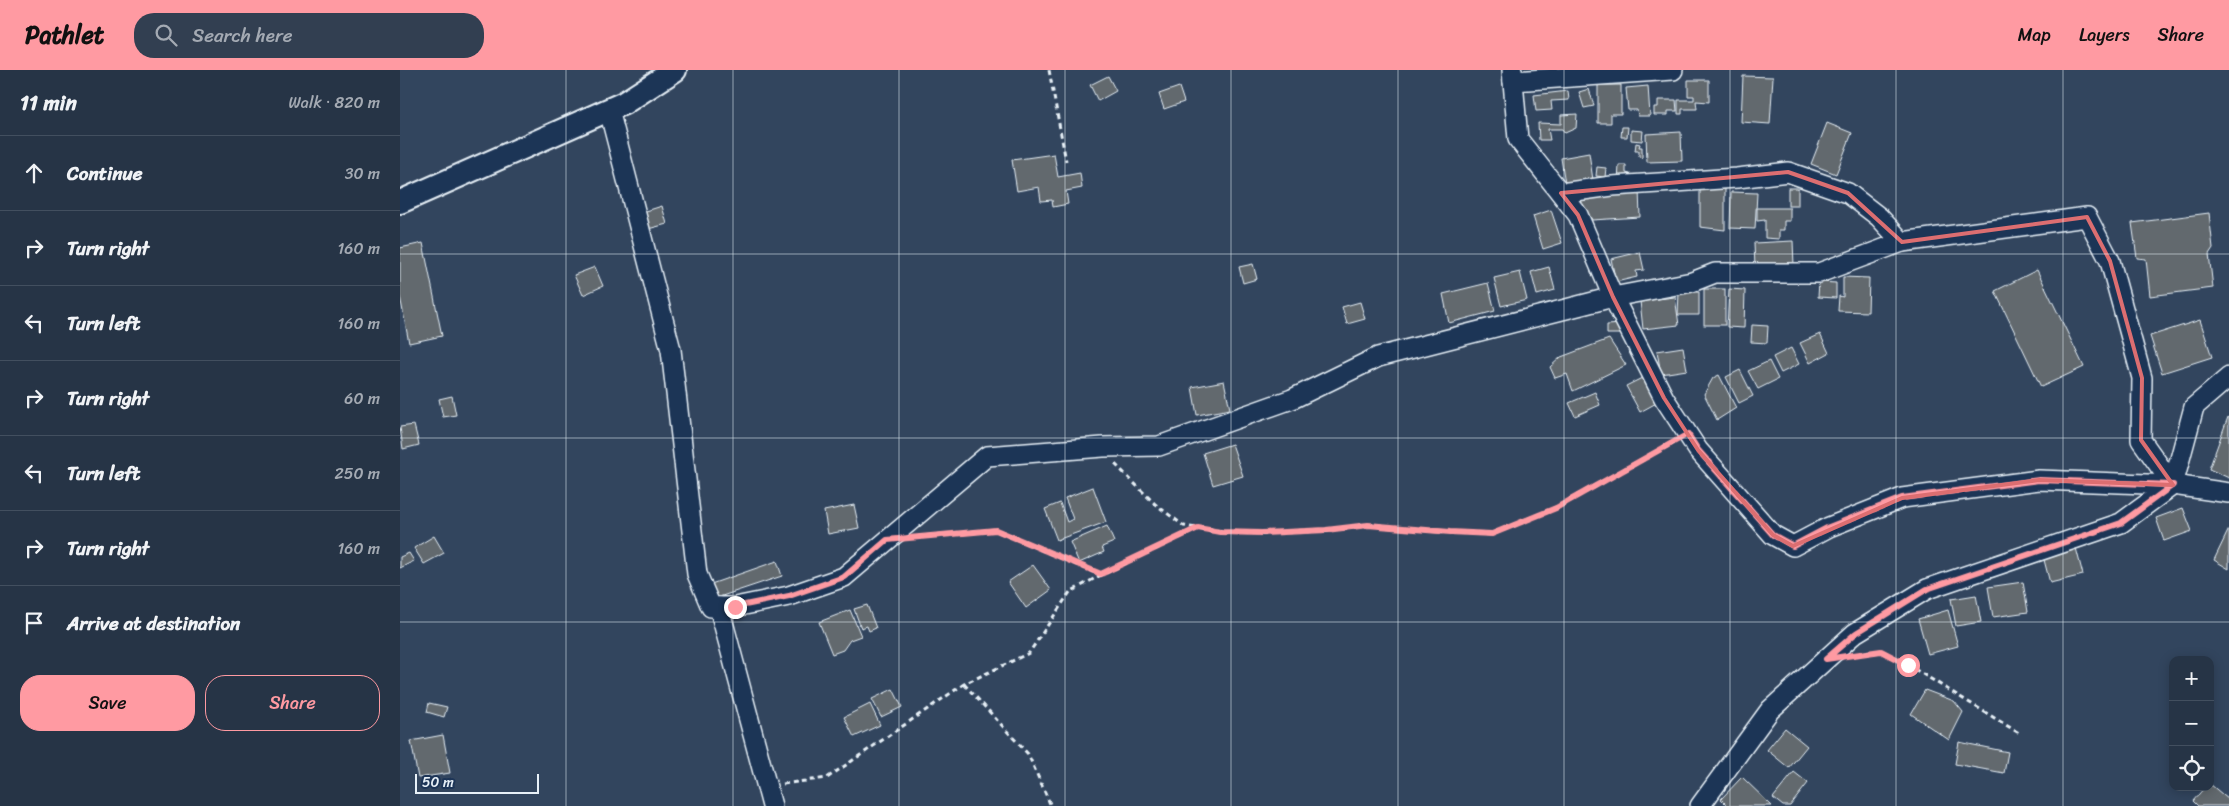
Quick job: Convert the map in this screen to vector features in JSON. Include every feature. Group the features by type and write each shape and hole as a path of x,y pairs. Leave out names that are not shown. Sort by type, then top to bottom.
{"street":[{"path":"400,202 624,103 675,70"},
{"path":"1673,70 1513,75 1518,139 1578,215 1613,297 1664,398 1698,450 1773,535 1793,546 1829,527 1902,498 2039,480 2173,485 2229,494"},
{"path":"608,110 670,350 697,574 711,607 735,607 789,596 844,577 987,456 1103,447 1159,446 1292,399 1378,357 1613,297 1692,282 1714,273 1819,273 1902,242 2087,217 2110,261 2142,378 2141,440 2173,485"},
{"path":"1561,193 1612,186 1737,178 1788,172 1848,193 1879,217 1902,242"},
{"path":"1700,806 1770,710 1856,633 1927,589 2121,523 2173,485 2194,407 2229,377"},
{"path":"719,607 772,806"}],"path":[{"path":"1048,70 1066,160"},
{"path":"1103,447 1108,457 1155,504 1184,526 1220,532 1262,533 1326,530 1368,525 1492,534 1556,508 1688,434"},
{"path":"767,786 827,778 964,684 1029,653 1070,592 1101,574 1198,528"},
{"path":"917,537 996,530 1101,574"},
{"path":"1826,659 1881,651 1908,665 2019,733"},
{"path":"964,684 1028,754 1051,806"}],"highlighted area":[{"path":"1788,172 1848,193 1902,242 2087,217 2110,261 2142,378 2141,440 2173,485 2039,480 1902,498 1793,546 1773,535 1698,450 1664,398 1613,297 1578,215 1561,193"}],"building":[{"path":"1108,76 1116,91 1098,101 1090,85"},
{"path":"1743,76 1773,77 1770,124 1741,122"},
{"path":"1688,80 1709,80 1709,102 1696,101 1697,109 1682,109 1682,114 1678,114 1678,100 1694,100 1694,96 1688,96"},
{"path":"1598,85 1621,85 1621,114 1611,114 1611,123 1598,123"},
{"path":"1648,86 1650,116 1638,116 1637,110 1628,110 1626,88"},
{"path":"1179,87 1184,102 1164,109 1159,94"},
{"path":"1589,89 1594,106 1584,108 1579,92"},
{"path":"1568,91 1569,100 1551,101 1552,110 1536,111 1534,95"},
{"path":"1658,100 1676,100 1677,111 1668,111 1668,115 1654,115 1654,107 1658,107"},
{"path":"1577,114 1576,128 1565,133 1562,129 1548,129 1550,140 1539,140 1538,123 1561,124 1561,115"},
{"path":"1827,123 1852,133 1836,174 1811,164"},
{"path":"1622,127 1628,127 1627,137 1621,137"},
{"path":"1631,130 1643,131 1642,141 1631,140"},
{"path":"1681,132 1682,161 1647,162 1646,134"},
{"path":"1636,143 1640,144 1639,147 1642,147 1642,158 1639,157 1639,151 1635,151"},
{"path":"1589,153 1593,180 1565,184 1561,158"},
{"path":"1054,154 1058,177 1080,173 1082,188 1066,191 1068,204 1053,207 1052,200 1041,201 1039,187 1017,191 1012,160"},
{"path":"1619,165 1626,165 1626,173 1630,174 1630,180 1618,182"},
{"path":"1597,167 1606,168 1605,177 1596,176"},
{"path":"1788,188 1798,188 1798,206 1788,206"},
{"path":"1700,189 1725,189 1725,230 1700,227"},
{"path":"1639,190 1640,217 1592,220 1579,197"},
{"path":"1731,192 1757,193 1755,229 1730,228"},
{"path":"662,206 667,224 648,229 643,212"},
{"path":"1757,208 1790,208 1790,221 1784,221 1784,230 1779,230 1779,239 1765,238 1765,220 1757,221"},
{"path":"1551,210 1562,243 1543,249 1533,216"},
{"path":"2209,213 2213,248 2209,254 2213,288 2150,296 2146,259 2137,258 2132,223"},
{"path":"1793,241 1794,266 1755,267 1754,243"},
{"path":"423,243 442,336 409,343 400,296 400,248"},
{"path":"1640,252 1644,270 1636,271 1637,277 1616,282 1611,259"},
{"path":"1253,264 1257,279 1243,283 1239,267"},
{"path":"595,267 603,286 583,295 574,275"},
{"path":"1549,267 1555,290 1537,295 1531,272"},
{"path":"2037,270 2084,367 2041,387 1995,291"},
{"path":"1520,272 1527,300 1501,306 1494,278"},
{"path":"1843,277 1869,278 1868,312 1838,311 1839,296 1843,297"},
{"path":"1819,282 1836,283 1836,298 1818,297"},
{"path":"1488,283 1495,311 1449,323 1443,294"},
{"path":"1704,289 1725,289 1725,325 1704,325"},
{"path":"1729,289 1745,290 1744,328 1727,327"},
{"path":"1679,292 1699,292 1699,315 1678,315"},
{"path":"1675,297 1679,325 1643,329 1640,301"},
{"path":"1360,302 1365,319 1347,324 1342,307"},
{"path":"2200,320 2212,357 2162,373 2150,336"},
{"path":"1623,324 1623,334 1607,334 1607,325"},
{"path":"1752,325 1768,326 1767,343 1751,342"},
{"path":"1820,334 1829,353 1810,363 1800,343"},
{"path":"1609,339 1626,365 1573,391 1567,374 1555,378 1550,367 1561,357"},
{"path":"1683,347 1687,370 1661,374 1657,351"},
{"path":"1791,348 1799,364 1781,373 1773,357"},
{"path":"1769,361 1778,379 1758,389 1748,371"},
{"path":"1740,370 1753,396 1739,403 1726,377"},
{"path":"1719,375 1736,408 1717,420 1704,394 1713,378"},
{"path":"1646,376 1660,401 1640,412 1626,386"},
{"path":"1224,381 1230,409 1197,415 1192,387"},
{"path":"1595,392 1600,405 1575,416 1569,403"},
{"path":"452,396 456,415 443,417 439,399"},
{"path":"2229,417 2229,478 2209,469"},
{"path":"414,425 419,445 403,449 400,427"},
{"path":"1232,444 1243,476 1213,485 1203,453"},
{"path":"1093,487 1106,522 1057,540 1045,509 1060,503 1067,522 1073,519 1065,498"},
{"path":"854,505 859,528 828,534 824,511"},
{"path":"2183,508 2192,531 2164,541 2156,518"},
{"path":"1107,526 1114,542 1102,547 1104,552 1079,563 1070,542"},
{"path":"2229,529 2229,569 2214,560"},
{"path":"434,536 444,553 424,564 414,548"},
{"path":"2076,548 2083,575 2050,583 2043,556"},
{"path":"409,553 414,561 400,568 400,557"},
{"path":"777,561 782,576 716,598 711,584"},
{"path":"1033,565 1051,590 1026,608 1008,582"},
{"path":"2023,582 2028,612 1993,617 1988,587"},
{"path":"1976,595 1981,622 1956,626 1951,599"},
{"path":"867,605 876,628 869,631 867,626 861,628 854,609"},
{"path":"850,610 861,636 850,640 843,650 832,654 819,622"},
{"path":"1948,610 1958,646 1928,654 1918,619"},
{"path":"893,689 902,707 881,717 872,699"},
{"path":"1925,690 1954,701 1963,712 1949,740 1911,714"},
{"path":"429,703 447,707 444,717 427,712"},
{"path":"870,704 880,725 854,737 844,717"},
{"path":"1785,728 1807,746 1789,768 1767,750"},
{"path":"443,735 450,773 418,778 411,741"},
{"path":"1959,742 2008,752 2004,773 1955,764"},
{"path":"1794,772 1808,783 1790,806 1783,806 1773,798"},
{"path":"1742,777 1772,806 1728,806 1721,799"},
{"path":"2214,787 2229,800 2229,806 2198,806 2193,801 2202,791 2214,791"}],"route":[{"path":"735,607 789,596 844,577 887,540 996,530 1101,574 1198,528 1220,532 1262,533 1326,530 1368,525 1492,534 1556,508 1627,470 1688,434 1698,450 1773,535 1793,546 1829,527 1902,498 2039,480 2173,485 2121,523 1927,589 1856,633 1826,659 1881,651 1908,665"}]}
